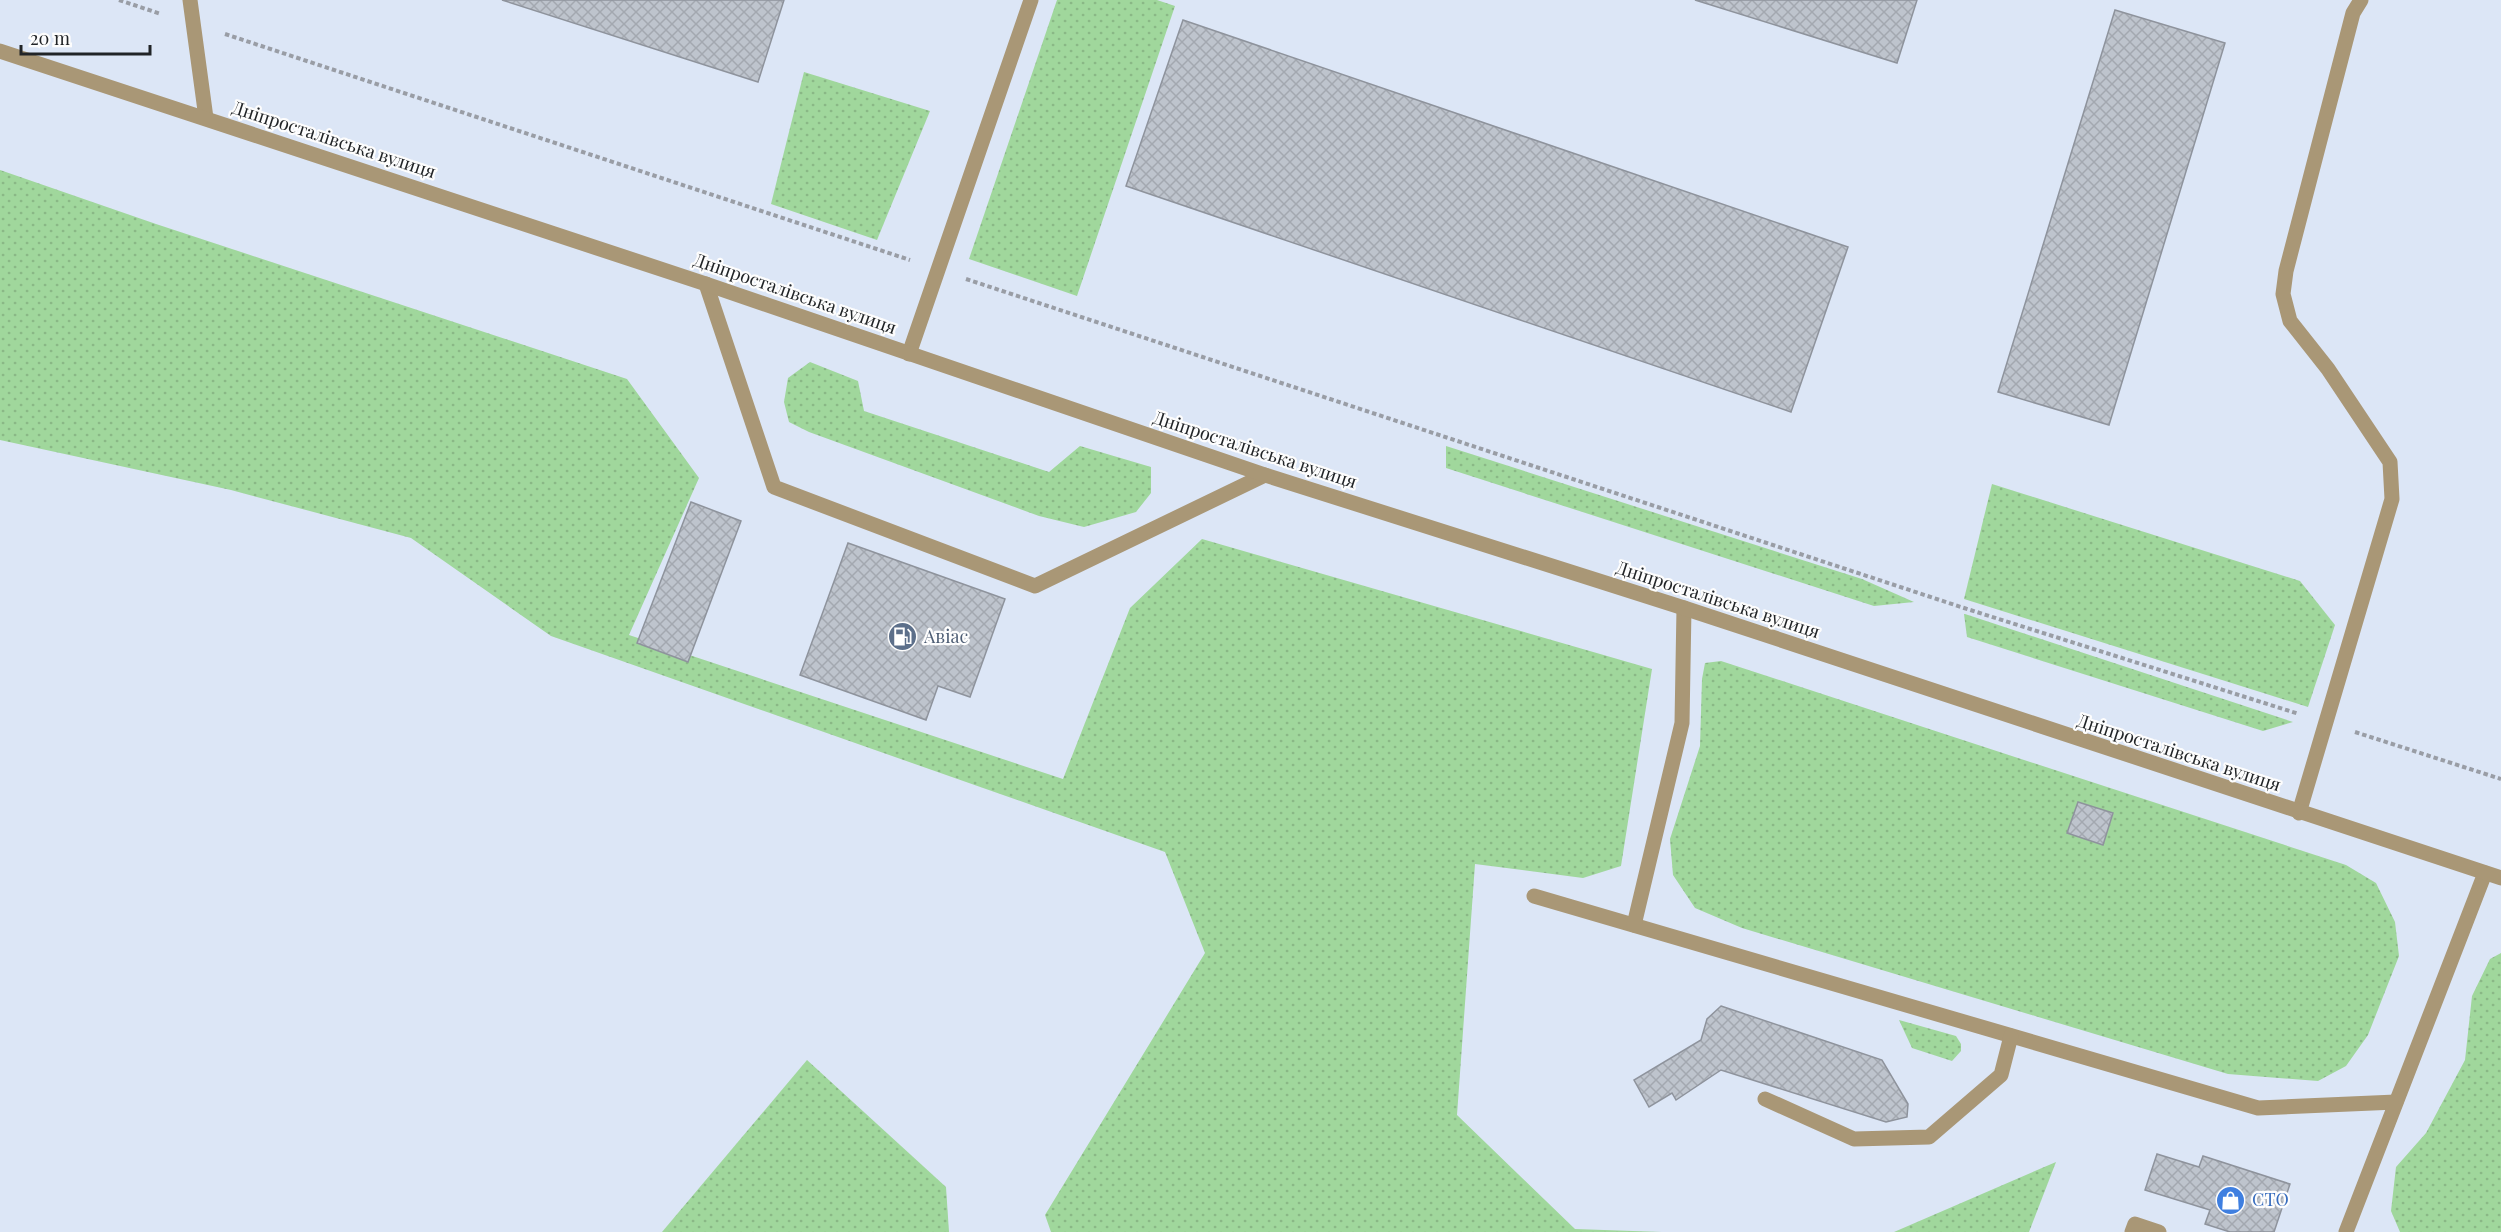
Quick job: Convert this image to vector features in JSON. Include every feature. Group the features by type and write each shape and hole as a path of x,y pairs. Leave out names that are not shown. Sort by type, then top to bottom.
{"street":[{"path":"190,0 191,23 206,118"},
{"path":"909,354 1031,0"},
{"path":"2299,813 2328,724 2392,499 2390,462 2328,369 2290,321 2283,294 2286,272 2350,24 2361,0"},
{"name":"Дніпросталівська вулиця","path":"0,51 706,284 1264,475 1684,609 2501,878"},
{"path":"706,284 774,487 1035,586 1264,475"},
{"path":"1634,926 1682,723 1684,609"},
{"path":"2346,1232 2485,873"},
{"path":"1534,896 2258,1108 2396,1102"},
{"path":"1765,1099 1854,1139 1929,1137 2001,1075 2011,1036"},
{"path":"2132,1232 2135,1224 2159,1232"}],"path":[{"path":"119,0 1965,608 2501,779"}],"shaded area":[{"path":"0,0 2501,0 2501,1232 0,1232"}],"green space":[{"path":"1057,0 1157,0 1175,6 1077,296 969,259"},
{"path":"804,72 930,111 877,240 771,204"},
{"path":"0,170 156,224 627,379 699,478 629,635 1063,779 1130,608 1202,539 1652,669 1621,866 1583,878 1475,864 1457,1115 1575,1229 1662,1232 1051,1232 1045,1215 1205,953 1165,852 551,636 411,538 231,490 0,440"},
{"path":"810,362 858,381 864,411 1049,472 1080,446 1151,467 1151,493 1136,512 1084,527 1039,516 809,432 789,422 784,402 788,378"},
{"path":"1446,446 1862,579 1914,602 1874,606 1446,468"},
{"path":"1992,484 2300,581 2335,625 2308,707 1964,599"},
{"path":"1964,614 2293,722 2263,731 1967,637"},
{"path":"1721,661 2346,865 2376,883 2395,922 2399,956 2368,1035 2346,1066 2318,1081 2228,1074 1742,928 1695,908 1673,875 1670,839 1700,746 1702,679 1705,663"},
{"path":"2501,953 2501,1232 2400,1232 2391,1211 2396,1167 2426,1133 2465,1060 2472,996 2490,959"},
{"path":"1899,1020 1956,1036 1961,1044 1961,1051 1952,1061 1912,1048"},
{"path":"807,1060 946,1187 949,1232 662,1232"},
{"path":"2056,1162 2029,1232 1894,1232"}],"building":[{"path":"502,0 784,0 758,82"},
{"path":"1695,0 1917,0 1897,63"},
{"path":"2115,10 2225,43 2109,425 1998,392"},
{"path":"1183,20 1848,247 1791,412 1126,186"},
{"path":"691,502 741,521 688,662 637,643"},
{"name":"Авіас","path":"848,543 1005,599 970,697 938,686 926,720 800,675"},
{"path":"2078,802 2113,813 2103,845 2067,833"},
{"path":"1721,1006 1882,1060 1908,1104 1907,1117 1886,1122 1721,1070 1676,1100 1672,1093 1649,1107 1634,1080 1701,1040 1707,1019"},
{"name":"СТО","path":"2157,1154 2199,1167 2203,1156 2290,1184 2274,1232 2230,1232 2205,1224 2210,1210 2145,1190"}],"place":[{"name":"Авіас","path":"903,637"},
{"name":"СТО","path":"2231,1200"}]}
